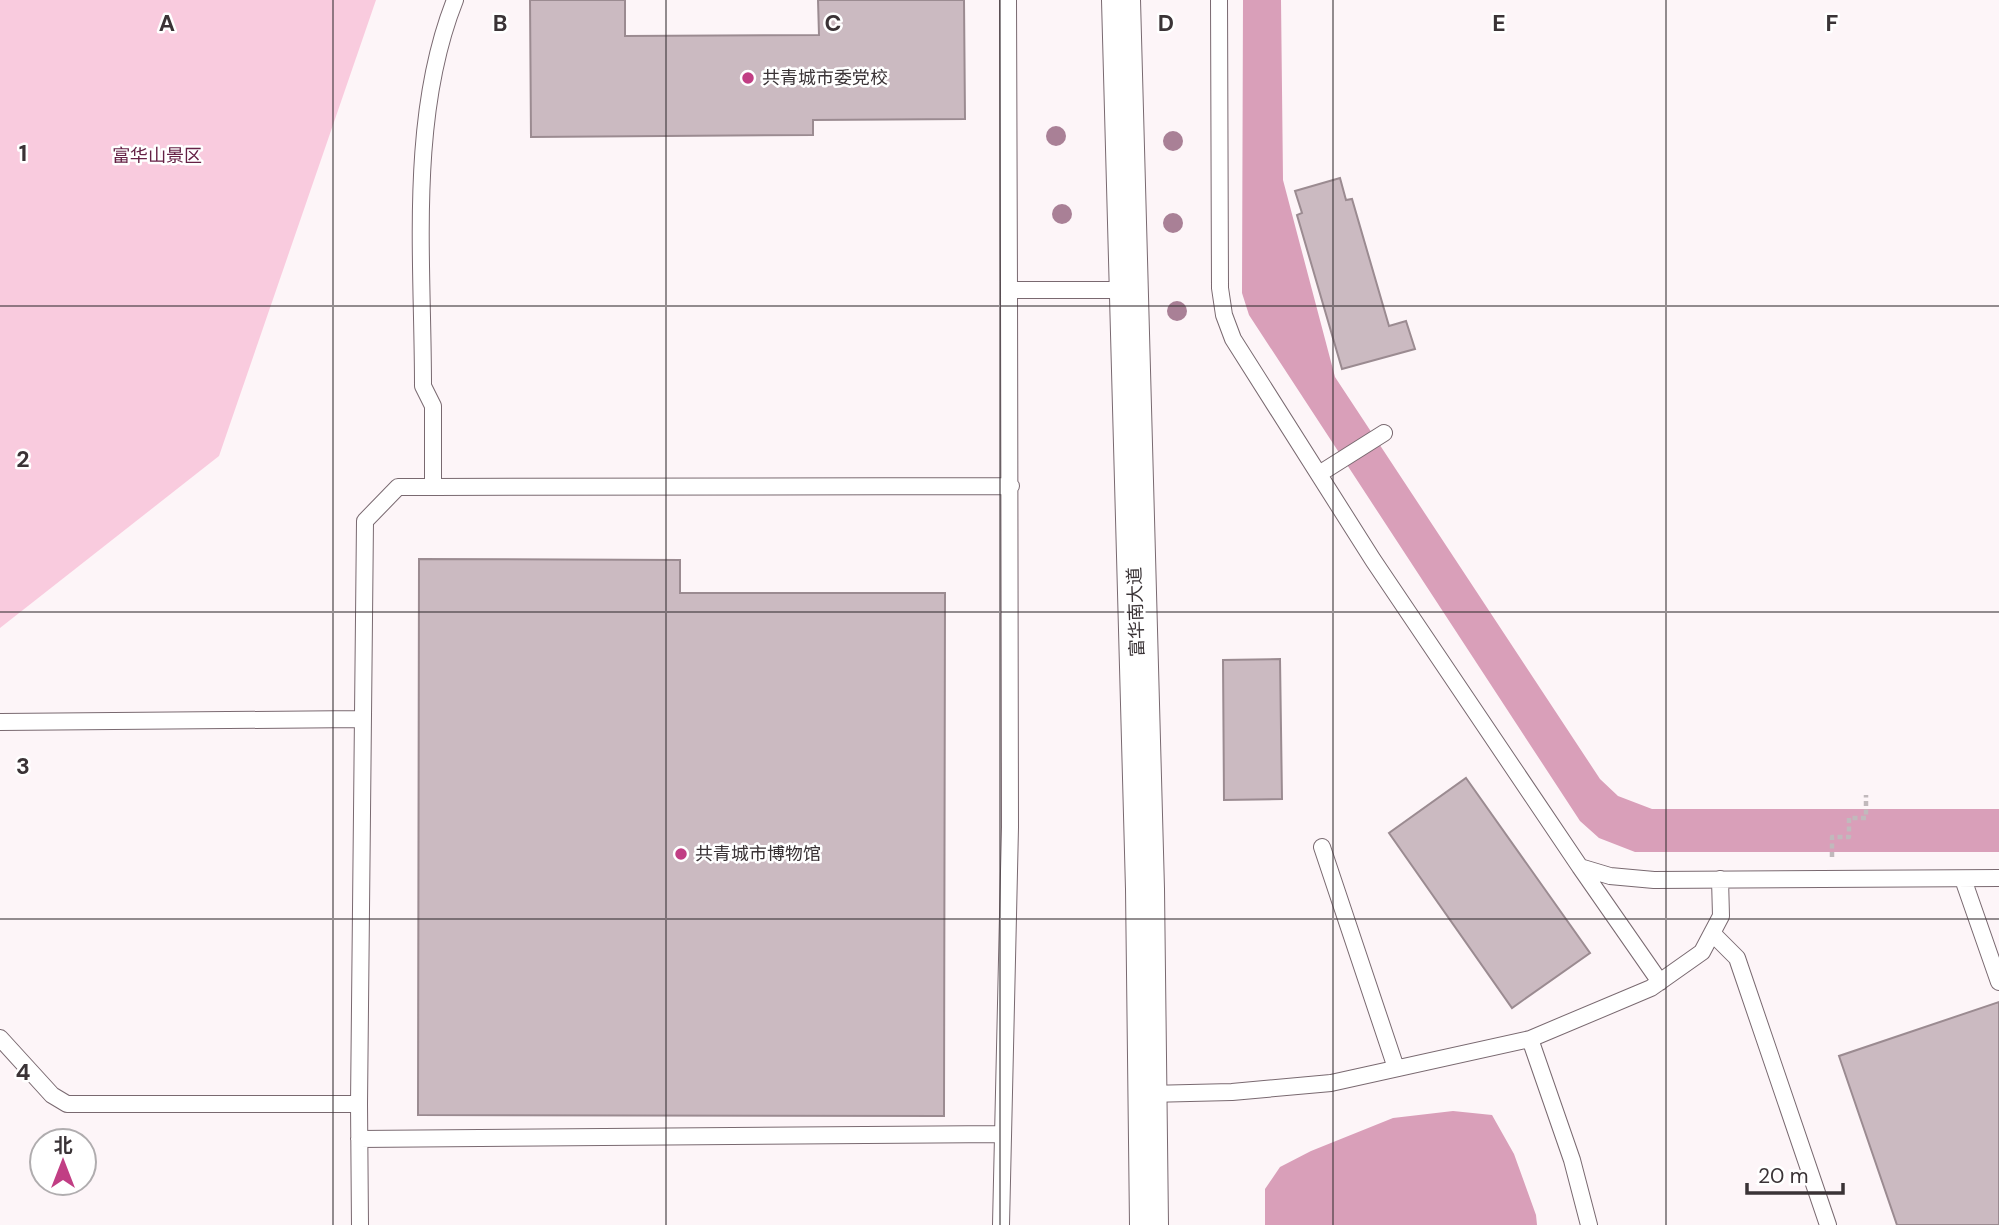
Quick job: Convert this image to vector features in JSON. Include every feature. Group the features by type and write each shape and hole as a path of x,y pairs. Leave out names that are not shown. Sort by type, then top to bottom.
{"main road":[{"name":"富华南大道","path":"1121,0 1144,861 1149,1225"}],"lane":[{"path":"433,487 433,406 423,386 423,135 432,79 455,0"},
{"path":"1001,1225 1010,814 1008,0"},
{"path":"1219,0 1220,288 1224,315 1233,339 1373,560 1660,982"},
{"path":"1009,290 1127,290"},
{"path":"1319,474 1384,433"},
{"path":"360,1225 361,719 366,521 398,487 1011,486"},
{"path":"0,722 361,719"},
{"path":"1322,847 1396,1068"},
{"path":"1580,867 1610,876 1654,880 1999,878"},
{"path":"1147,1094 1232,1092 1331,1083 1530,1039 1660,982 1702,952 1721,916 1720,879"},
{"path":"1963,879 1999,982"},
{"path":"1712,933 1737,958 1828,1225"},
{"path":"0,1038 52,1096 67,1104 359,1104"},
{"path":"1530,1039 1572,1160 1590,1225"},
{"path":"359,1139 1003,1134"}],"path":[{"path":"1832,879 1832,837 1849,837 1849,818 1866,818 1866,795"}],"green space":[{"name":"富华山景区","path":"0,0 376,0 219,456 0,628"}],"shaded area":[{"path":"1243,0 1281,0 1283,180 1335,377 1600,779 1618,796 1652,809 1999,809 1999,852 1635,852 1599,838 1580,821 1249,315 1242,293"},
{"path":"1453,1111 1492,1115 1514,1154 1536,1215 1537,1225 1265,1225 1265,1189 1280,1167 1311,1151 1393,1118"}],"building":[{"name":"共青城市委党校","path":"530,0 625,0 625,36 819,35 818,0 964,0 965,119 813,120 813,135 531,137"},
{"path":"1340,178 1346,200 1352,199 1389,326 1406,321 1415,349 1342,369 1297,215 1302,213 1295,191"},
{"name":"共青城市博物馆","path":"419,559 680,560 680,593 945,593 944,1116 418,1115"},
{"path":"1280,659 1282,799 1224,800 1223,660"},
{"path":"1466,778 1590,953 1512,1008 1389,833"},
{"path":"1999,1002 1999,1225 1897,1225 1839,1056"}],"place":[{"name":"共青城市委党校","path":"748,78"},
{"name":"共青城市博物馆","path":"681,854"}]}
